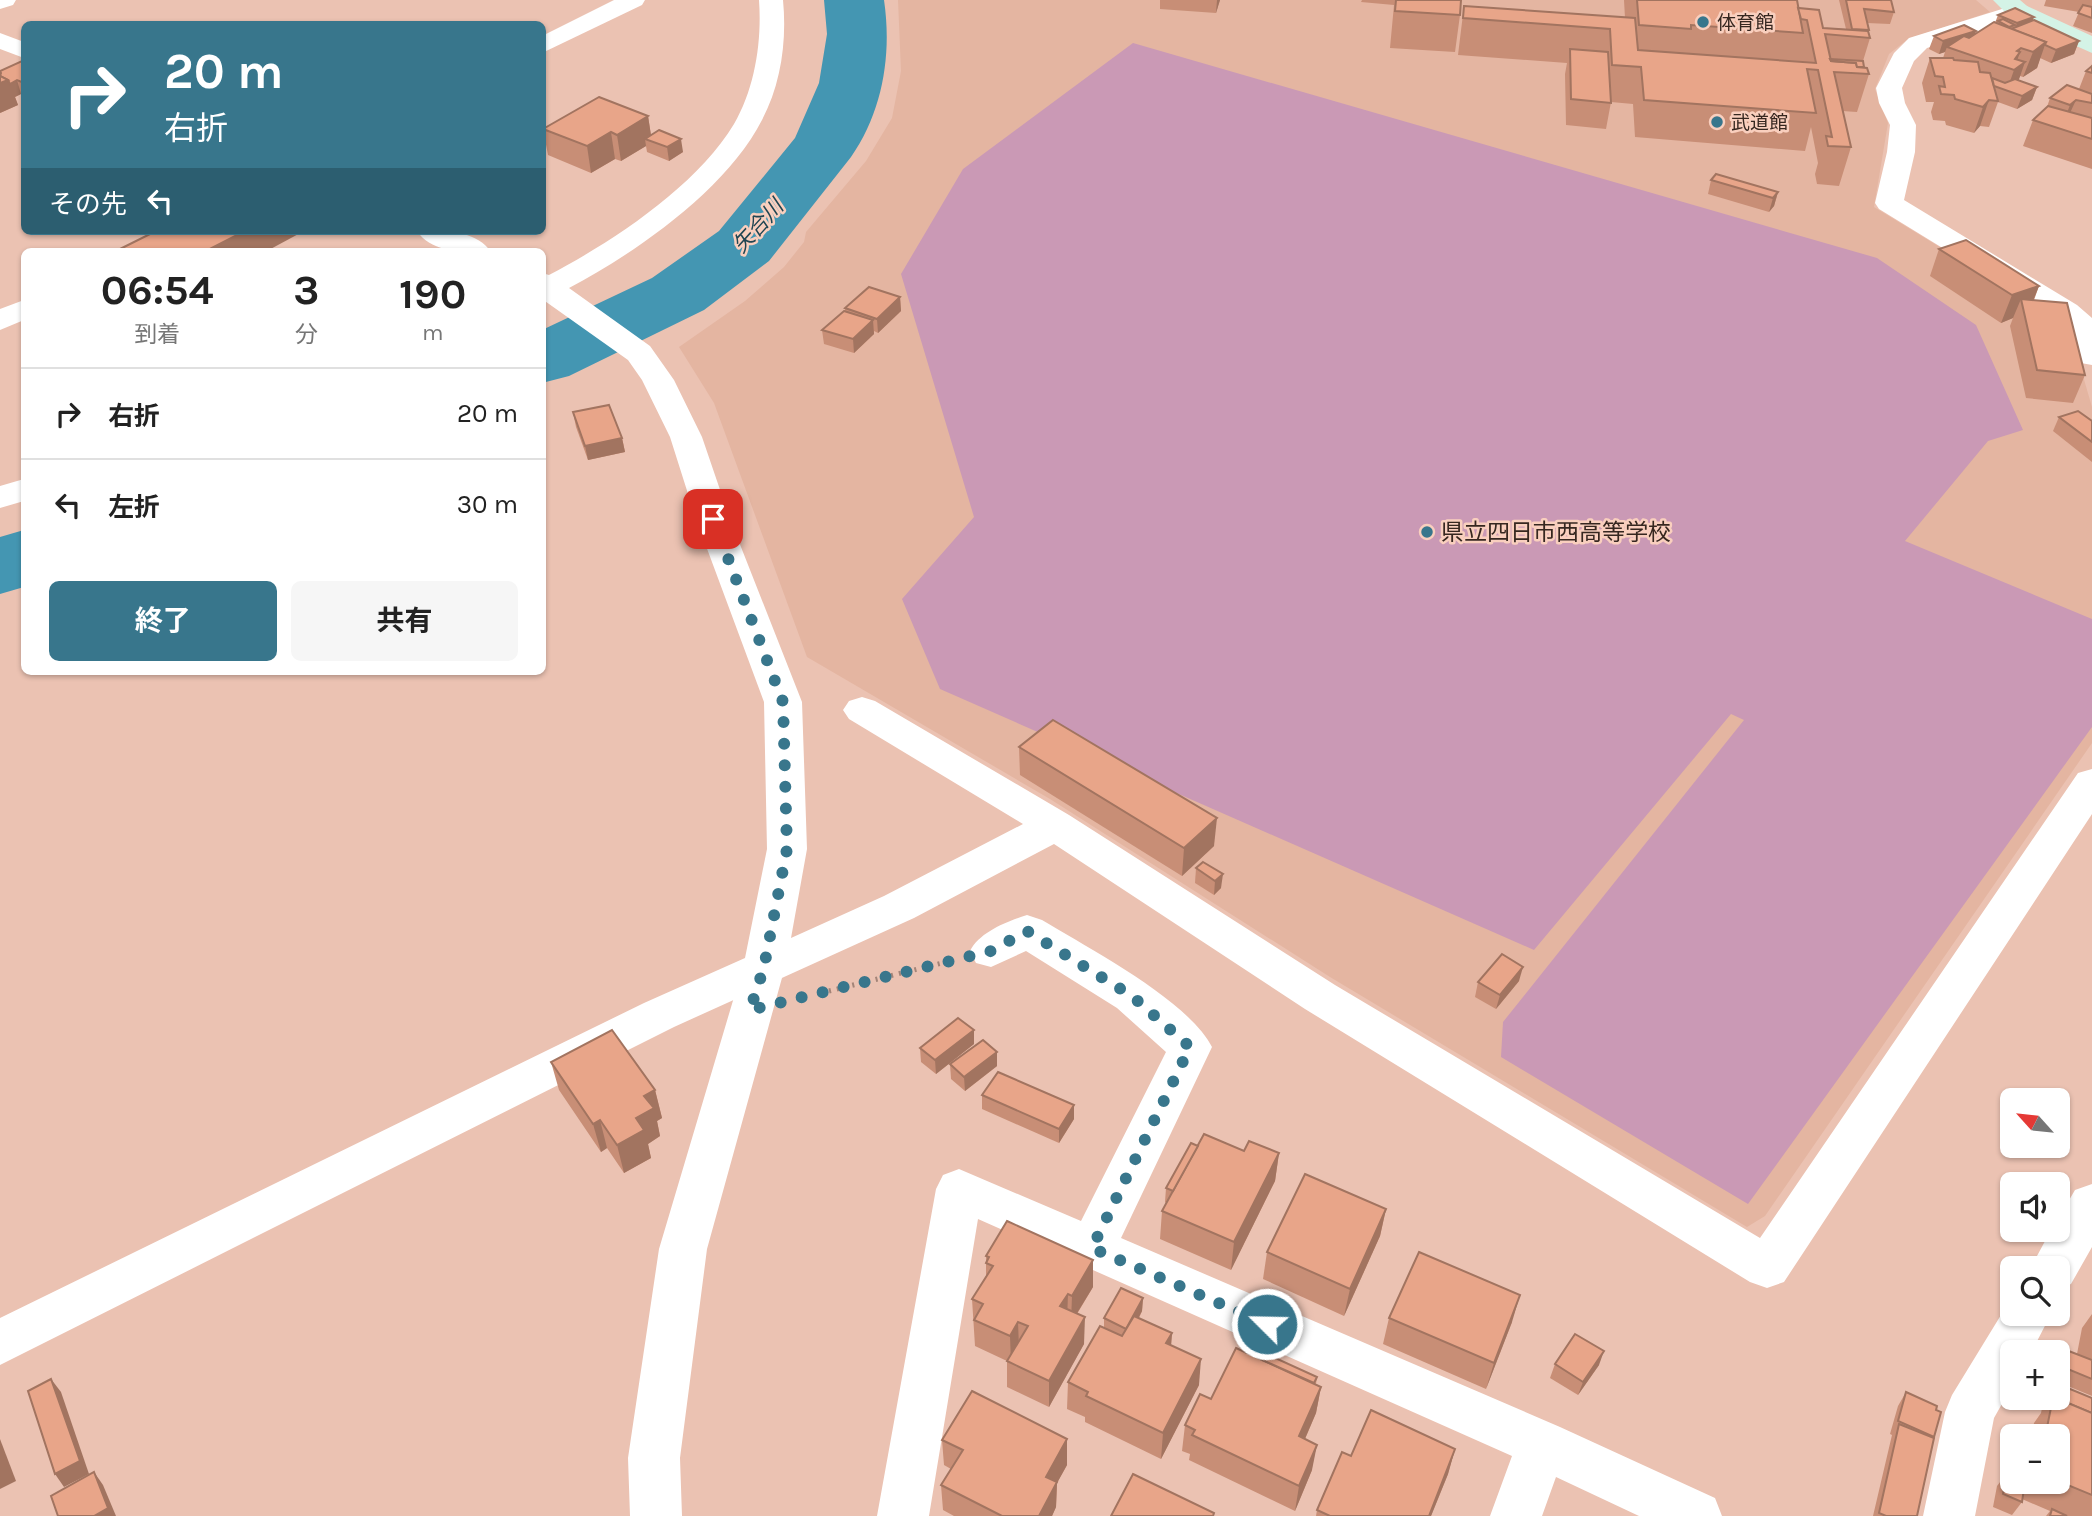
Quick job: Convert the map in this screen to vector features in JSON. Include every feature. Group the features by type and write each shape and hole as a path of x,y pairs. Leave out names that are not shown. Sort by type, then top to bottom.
{"main road":[{"path":"2012,6 2092,45"}],"street":[{"path":"546,44 633,0"},
{"path":"546,286 581,271 647,226 708,171 746,126 754,110 767,65 772,35 771,0"},
{"path":"2012,6 1918,43 1903,58 1889,88 1892,103 1903,125 1901,152 1889,203 2066,312 2084,327 2092,356"},
{"path":"0,40 21,50"},
{"path":"440,235 468,248"},
{"path":"546,287 639,353 658,380 686,437 713,519 783,702 787,849 764,967 683,1250 654,1458 656,1516"},
{"path":"0,321 21,310"},
{"path":"0,498 21,490"},
{"path":"862,710 1055,825 1320,997 1767,1267 2092,783"},
{"path":"0,1342 659,1015 899,907 1055,825"},
{"path":"991,951 1027,931 1132,996 1190,1047 1092,1248"},
{"path":"903,1516 959,1189 1542,1444 1696,1516"},
{"path":"2062,1256 2092,1204"},
{"path":"1949,1516 1970,1412 2020,1326"},
{"path":"1516,1516 1542,1444"}],"path":[{"path":"750,1010 991,951"}],"shaded area":[{"name":"県立四日市西高等学校","path":"898,0 1976,0 1990,12 1908,39 1889,54 1875,89 1888,123 1874,207 2069,328 2092,407 2092,743 1765,1216 1747,1227 1330,977 1050,799 807,657 714,403 679,347 745,301 784,267 804,242 806,232 866,161 892,118 901,71"},
{"name":"県立四日市西高等学校","path":"1133,43 1877,258 1976,325 2023,430 1988,441 1905,541 2092,619 2092,727 1748,1204 1501,1057 1503,1022 1744,720 1731,714 1534,950 940,689 902,599 974,517 901,274 963,169"}],"building":[{"path":"1396,0 1461,0 1460,15 1395,11"},
{"path":"1637,0 1797,0 1803,33 1691,25 1691,29 1639,25"},
{"path":"1846,0 1891,0 1894,12 1864,9 1869,30 1852,29"},
{"path":"2083,5 2092,7 2092,18 2078,13"},
{"path":"1464,6 1635,18 1638,50 1816,63 1807,20 1801,19 1798,8 1819,10 1823,28 1868,31 1870,38 1825,34 1831,61 1856,63 1857,67 1867,68 1869,74 1834,72 1851,147 1828,146 1826,136 1832,137 1818,70 1807,69 1816,113 1644,100 1641,67 1612,65 1610,29 1463,18"},
{"path":"2015,8 2034,17 2017,23 1998,15"},
{"path":"2003,19 2015,25 2009,27 1998,21"},
{"path":"2034,20 2079,41 2056,50 2045,45 2046,42 2011,29"},
{"path":"1994,22 2046,42 2033,52 2021,48 2017,51 2020,52 2015,59 2025,62 2014,70 1947,47 1964,36 1969,38"},
{"path":"1964,25 1976,31 1943,41 1934,36"},
{"path":"1570,49 1608,52 1611,103 1571,99"},
{"path":"1930,58 1978,62 1980,72 1990,73 1998,101 1989,100 1983,107 1955,99 1954,95 1941,94 1939,86 1945,87 1943,77 1935,76"},
{"path":"1830,59 1863,61 1864,67 1857,67 1856,63"},
{"path":"21,61 21,82 17,80 10,84 0,76 0,71"},
{"path":"1992,78 2005,83 2015,79 2037,87 2022,96 1994,86"},
{"path":"2067,85 2092,94 2092,103 2076,100 2070,105 2050,98"},
{"path":"599,97 648,116 617,135 611,132 587,146 546,130 546,127"},
{"path":"2048,106 2092,118 2092,139 2033,120"},
{"path":"659,130 681,139 667,147 645,139"},
{"path":"1716,174 1778,192 1773,198 1711,180"},
{"path":"148,235 237,235 212,248 122,248"},
{"path":"1966,240 2039,286 2012,295 1939,249"},
{"path":"869,287 900,297 877,319 845,308"},
{"path":"2021,299 2067,303 2085,375 2037,370"},
{"path":"844,311 873,320 853,339 822,330"},
{"path":"609,405 622,438 585,446 573,412"},
{"path":"2078,411 2092,421 2092,442 2059,417"},
{"path":"1053,720 1217,818 1184,848 1019,747"},
{"path":"1203,862 1223,874 1215,881 1196,868"},
{"path":"1502,954 1523,967 1500,995 1478,982"},
{"path":"958,1018 974,1030 935,1060 920,1048"},
{"path":"612,1030 655,1090 644,1096 654,1108 636,1118 644,1130 617,1145 600,1120 593,1124 551,1062"},
{"path":"983,1040 997,1052 964,1077 950,1064"},
{"path":"998,1072 1074,1105 1059,1129 982,1095"},
{"path":"1204,1134 1244,1151 1249,1141 1279,1153 1234,1242 1162,1211"},
{"path":"1191,1143 1198,1146 1173,1191 1166,1188"},
{"path":"1305,1174 1386,1209 1350,1289 1267,1252"},
{"path":"1007,1221 1093,1260 1072,1296 1068,1294 1060,1306 1085,1317 1049,1381 1007,1361 1028,1326 1018,1322 1010,1336 974,1320 983,1304 972,1299 993,1266 986,1263 989,1257 986,1256"},
{"path":"1419,1252 1520,1295 1494,1363 1389,1318"},
{"path":"1121,1288 1143,1298 1126,1329 1104,1318"},
{"path":"1134,1316 1172,1333 1166,1343 1201,1359 1163,1433 1086,1396 1088,1392 1068,1382 1100,1326 1122,1336"},
{"path":"1575,1334 1604,1351 1583,1382 1555,1364"},
{"path":"1236,1348 1321,1387 1299,1436 1317,1445 1299,1486 1192,1435 1195,1430 1185,1425 1200,1394 1211,1399"},
{"path":"2070,1351 2092,1360 2092,1379 2070,1370"},
{"path":"1264,1353 1317,1377 1314,1383 1260,1359"},
{"path":"51,1379 80,1461 55,1474 28,1391"},
{"path":"2070,1389 2092,1398 2092,1413 2070,1404"},
{"path":"972,1391 1067,1439 1046,1477 1057,1482 1039,1516 1002,1516 941,1485 963,1450 942,1440"},
{"path":"1906,1392 1937,1406 1936,1410 1941,1412 1934,1437 1898,1421"},
{"path":"2070,1404 2092,1413 2092,1495 2070,1486 2070,1424 2048,1424 2051,1410 2070,1410"},
{"path":"1371,1410 1455,1449 1429,1516 1330,1516 1317,1510 1342,1452 1351,1456"},
{"path":"1899,1424 1934,1438 1917,1516 1886,1516 1879,1513"},
{"path":"94,1472 108,1508 94,1516 58,1516 51,1496"},
{"path":"1133,1474 1214,1513 1213,1516 1111,1516"},
{"path":"2003,1494 2023,1494 2022,1502"},
{"path":"2052,1509 2067,1516 2050,1516"}],"waterway":[{"name":"矢合川","path":"546,358 678,294 744,246 827,143 851,83 858,34 854,0"},
{"name":"矢合川","path":"0,566 21,559"}],"place":[{"name":"体育館","path":"1703,22"},
{"name":"武道館","path":"1717,122"},
{"name":"県立四日市西高等学校","path":"1427,532"}],"route":[{"path":"713,519 783,702 787,849 764,967 750,1010 991,951 1027,931 1132,996 1190,1047 1092,1248 1267,1324"}]}
